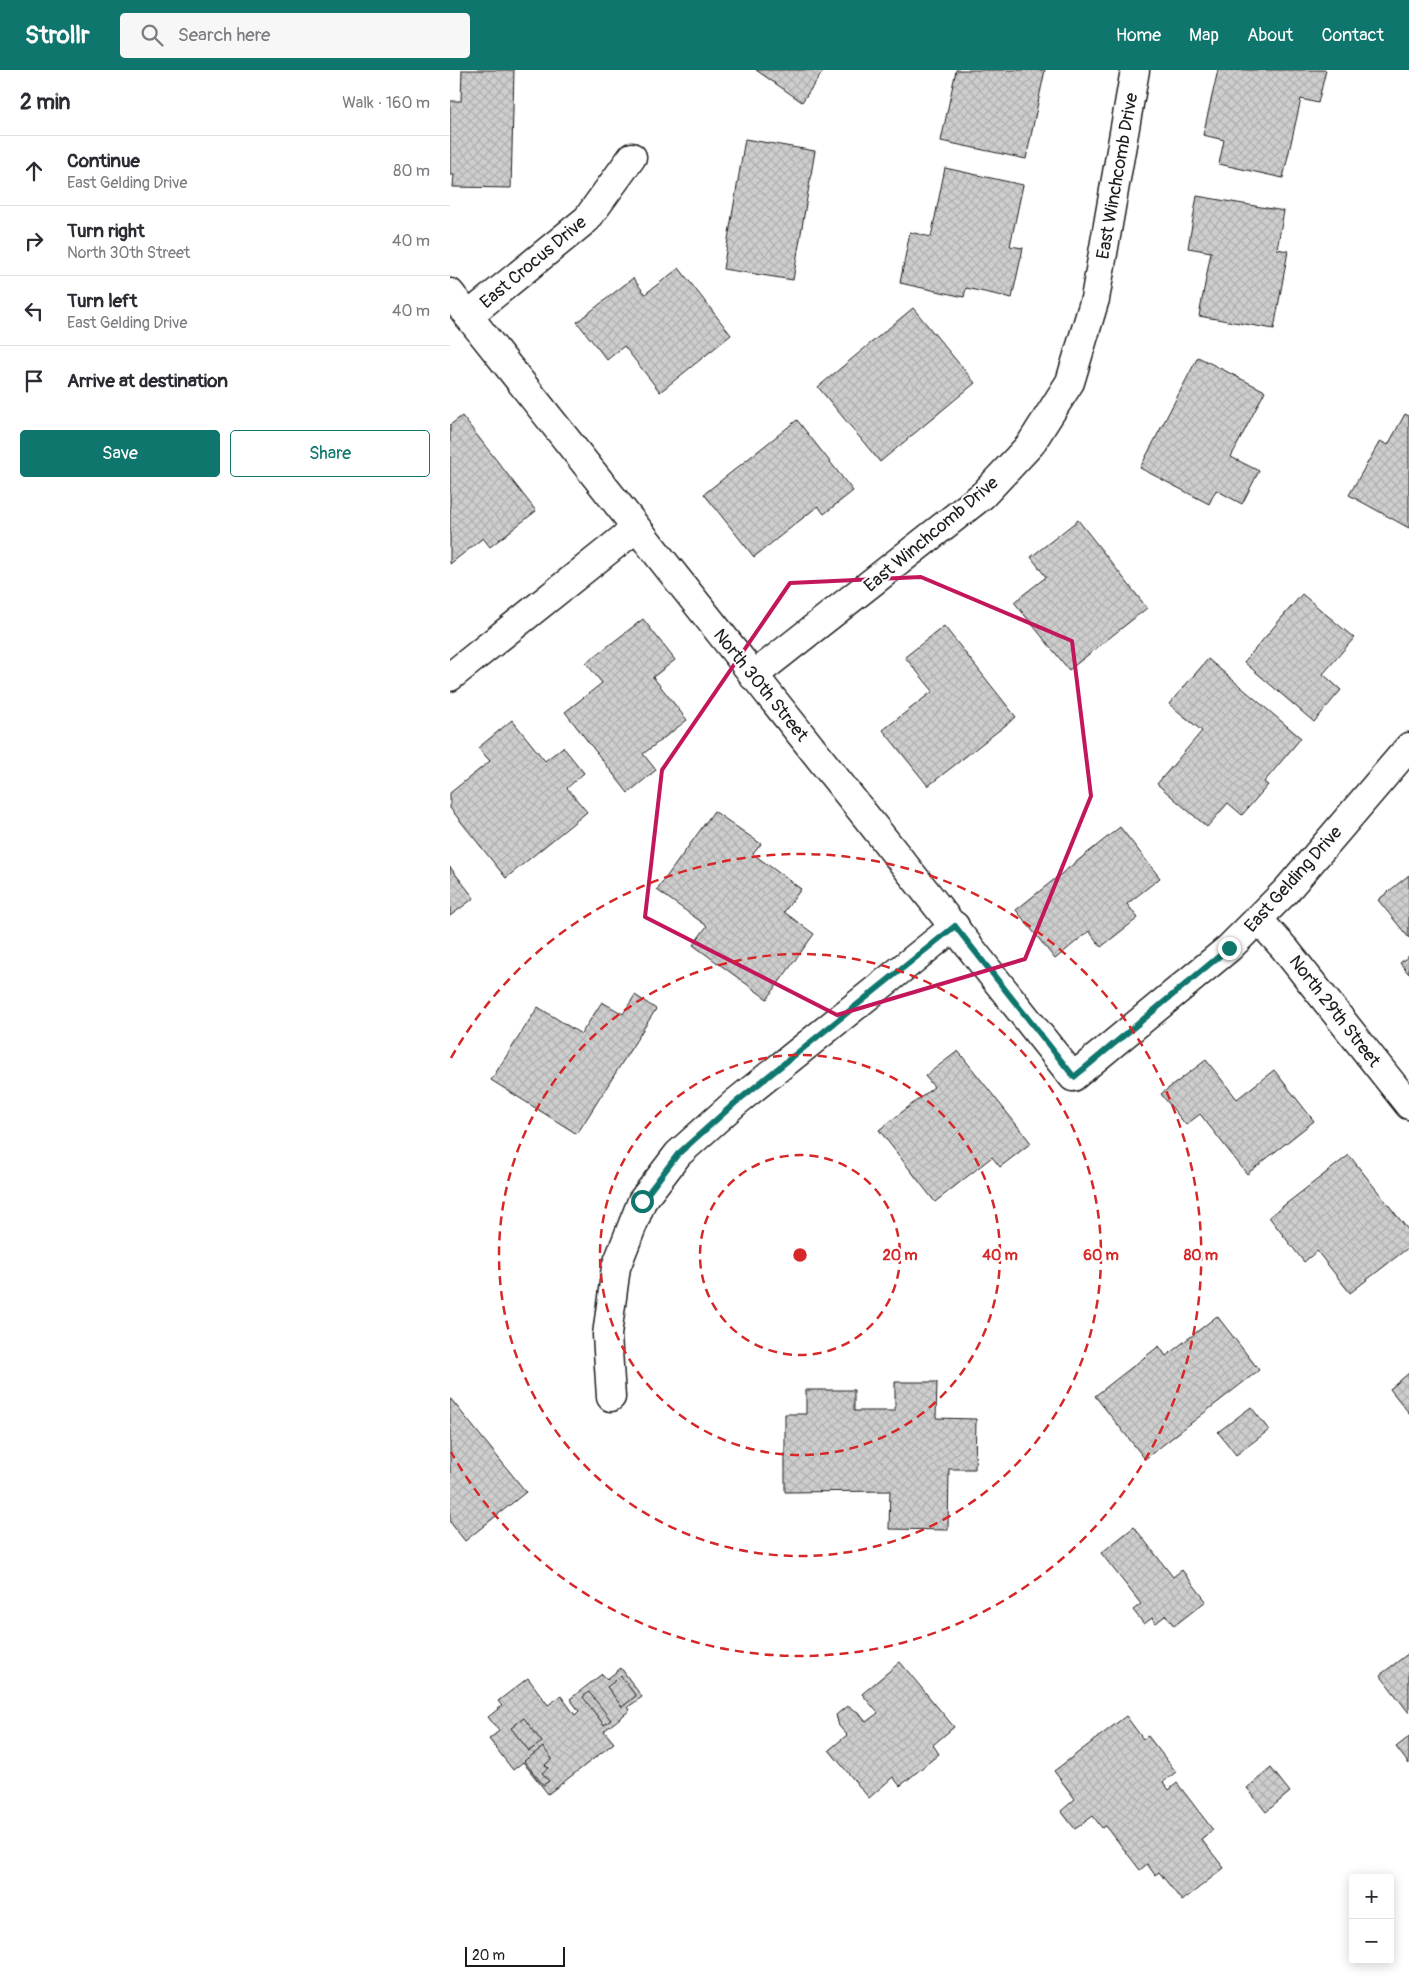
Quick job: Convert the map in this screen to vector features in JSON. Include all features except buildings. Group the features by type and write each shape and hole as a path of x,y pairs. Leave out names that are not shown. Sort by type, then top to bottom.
{"street":[{"name":"East Winchcomb Drive","path":"754,676 983,495 1030,445 1070,382 1095,300 1135,70"},
{"name":"East Crocus Drive","path":"468,316 587,219 632,157"},
{"name":"North 30th Street","path":"450,292 1074,1077"},
{"path":"450,677 636,528"},
{"name":"East Gelding Drive","path":"1074,1077 1229,948 1286,891 1409,747"},
{"name":"North 29th Street","path":"1258,919 1286,949 1409,1104"},
{"path":"611,1396 607,1336 616,1266 642,1201 678,1154 735,1103 955,926"}],"highlighted area":[{"path":"921,577 1072,641 1091,796 1025,959 837,1015 645,917 662,770 790,583"}],"route":[{"path":"642,1201 678,1154 735,1103 833,1022 955,926 1074,1077 1229,948"}]}
